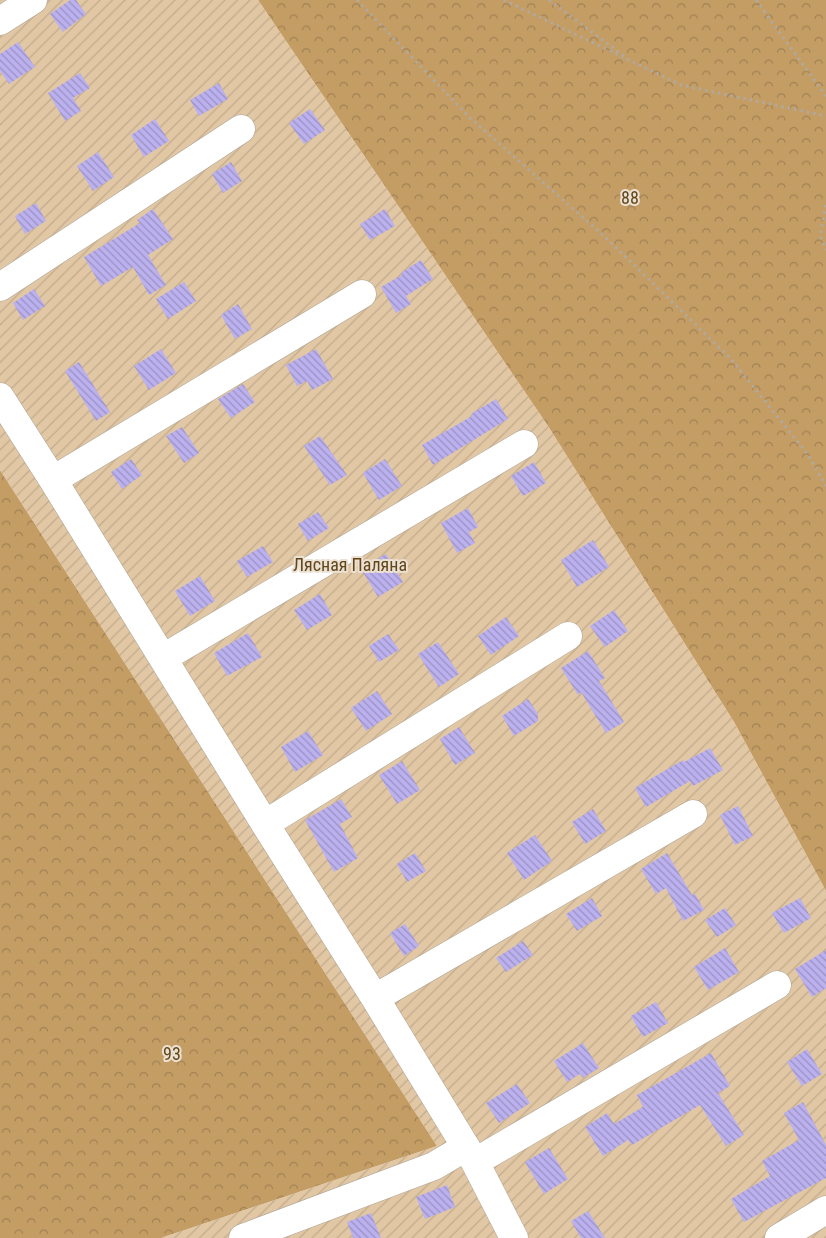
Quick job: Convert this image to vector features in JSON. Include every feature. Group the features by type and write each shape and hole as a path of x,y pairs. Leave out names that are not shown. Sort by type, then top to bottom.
{"street":[{"path":"0,21 33,0"},
{"path":"0,287 241,129"},
{"path":"53,480 362,294"},
{"path":"0,397 375,998 470,1154 514,1238"},
{"path":"163,658 524,444"},
{"path":"265,824 568,636"},
{"path":"375,998 692,814"},
{"path":"243,1238 470,1154 777,985"},
{"path":"779,1238 826,1210"}],"path":[{"path":"357,0 469,117 604,236 732,359 810,456 826,486"},
{"path":"504,0 681,85 826,116"},
{"path":"549,0 631,61"},
{"path":"756,0 826,96"},
{"path":"826,205 820,236 826,250"}],"green space":[{"name":"Лясная Паляна","path":"0,0 258,0 548,426 734,722 826,891 826,1238 161,1238 437,1146 0,470"},
{"name":"88","path":"258,0 826,0 826,891 734,722 548,426"},
{"name":"93","path":"0,470 437,1146 161,1238 0,1238"}],"building":[{"path":"70,0 76,0 86,14 63,32 50,14"},
{"path":"18,42 35,67 9,84 0,71 0,54"},
{"path":"80,73 90,88 73,98 81,111 65,121 48,93"},
{"path":"219,83 228,99 199,116 190,100"},
{"path":"310,109 325,130 304,144 289,123"},
{"path":"155,119 169,141 144,157 131,135"},
{"path":"98,152 114,177 93,191 77,166"},
{"path":"231,162 242,181 223,193 212,174"},
{"path":"36,203 46,221 25,234 15,216"},
{"path":"153,209 173,239 148,255 166,285 149,295 133,267 101,286 84,257 140,223 137,220"},
{"path":"385,209 395,226 370,240 360,224"},
{"path":"421,260 433,279 406,296 411,304 396,313 381,287 402,275 401,273"},
{"path":"184,282 196,301 168,319 156,299"},
{"path":"34,289 45,306 23,320 13,303"},
{"path":"238,304 252,329 235,339 221,315"},
{"path":"161,349 176,373 149,390 134,366"},
{"path":"316,349 333,379 312,390 307,381 297,386 286,365"},
{"path":"79,362 110,412 96,421 65,371"},
{"path":"243,384 255,402 231,418 218,399"},
{"path":"496,399 508,419 433,465 422,445 472,416 471,414"},
{"path":"182,427 199,453 184,463 166,436"},
{"path":"320,436 347,475 330,485 304,446"},
{"path":"131,459 142,475 122,489 111,472"},
{"path":"385,459 402,486 379,500 363,473"},
{"path":"534,462 546,483 523,496 511,476"},
{"path":"468,508 478,527 469,532 475,543 457,553 441,523"},
{"path":"318,512 329,528 308,541 298,524"},
{"path":"593,540 609,567 577,587 561,560"},
{"path":"263,546 273,562 247,577 237,561"},
{"path":"386,554 403,582 378,597 361,569"},
{"path":"200,576 215,601 190,616 175,591"},
{"path":"320,594 332,615 307,630 294,610"},
{"path":"614,610 628,631 605,647 590,626"},
{"path":"506,617 519,636 491,655 478,636"},
{"path":"248,633 262,657 227,676 214,653"},
{"path":"388,634 399,650 379,662 369,646"},
{"path":"438,642 459,674 439,687 418,654"},
{"path":"588,651 605,678 599,681 624,722 606,733 581,692 578,695 561,668"},
{"path":"377,691 392,714 366,731 351,708"},
{"path":"528,699 538,714 538,721 514,736 502,716"},
{"path":"459,727 475,753 455,765 440,739"},
{"path":"308,731 323,755 295,772 281,747"},
{"path":"710,748 723,770 693,786 690,781 646,807 635,788 683,760 684,762"},
{"path":"402,761 420,790 397,804 379,775"},
{"path":"341,799 352,817 340,824 358,858 334,872 305,820"},
{"path":"738,806 753,836 735,845 720,815"},
{"path":"593,809 606,831 585,844 572,822"},
{"path":"535,835 552,861 524,880 507,853"},
{"path":"415,853 426,871 407,882 397,864"},
{"path":"667,853 692,895 695,894 704,910 683,921 666,888 656,894 641,869"},
{"path":"592,898 602,916 577,931 566,914"},
{"path":"800,898 811,918 784,933 772,913"},
{"path":"725,908 736,925 717,937 705,920"},
{"path":"405,924 419,946 404,956 390,933"},
{"path":"523,941 533,955 506,972 496,958"},
{"path":"725,948 739,972 708,990 694,967"},
{"path":"826,950 826,988 812,997 795,969"},
{"path":"656,1002 668,1023 643,1037 631,1016"},
{"path":"583,1043 599,1068 583,1078 580,1074 567,1082 554,1061"},
{"path":"807,1049 822,1074 802,1086 787,1062"},
{"path":"711,1053 730,1086 718,1093 744,1135 726,1146 700,1105 632,1145 628,1140 603,1156 585,1127 607,1113 614,1124 643,1107 637,1095"},
{"path":"517,1084 530,1103 499,1123 486,1103"},
{"path":"803,1102 826,1145 826,1178 744,1222 731,1199 770,1176 762,1161 799,1140 784,1113"},
{"path":"549,1148 568,1179 544,1194 525,1162"},
{"path":"447,1185 455,1207 425,1219 416,1197"},
{"path":"588,1211 605,1238 581,1238 571,1221"},
{"path":"371,1213 381,1238 353,1238 347,1222"}]}
